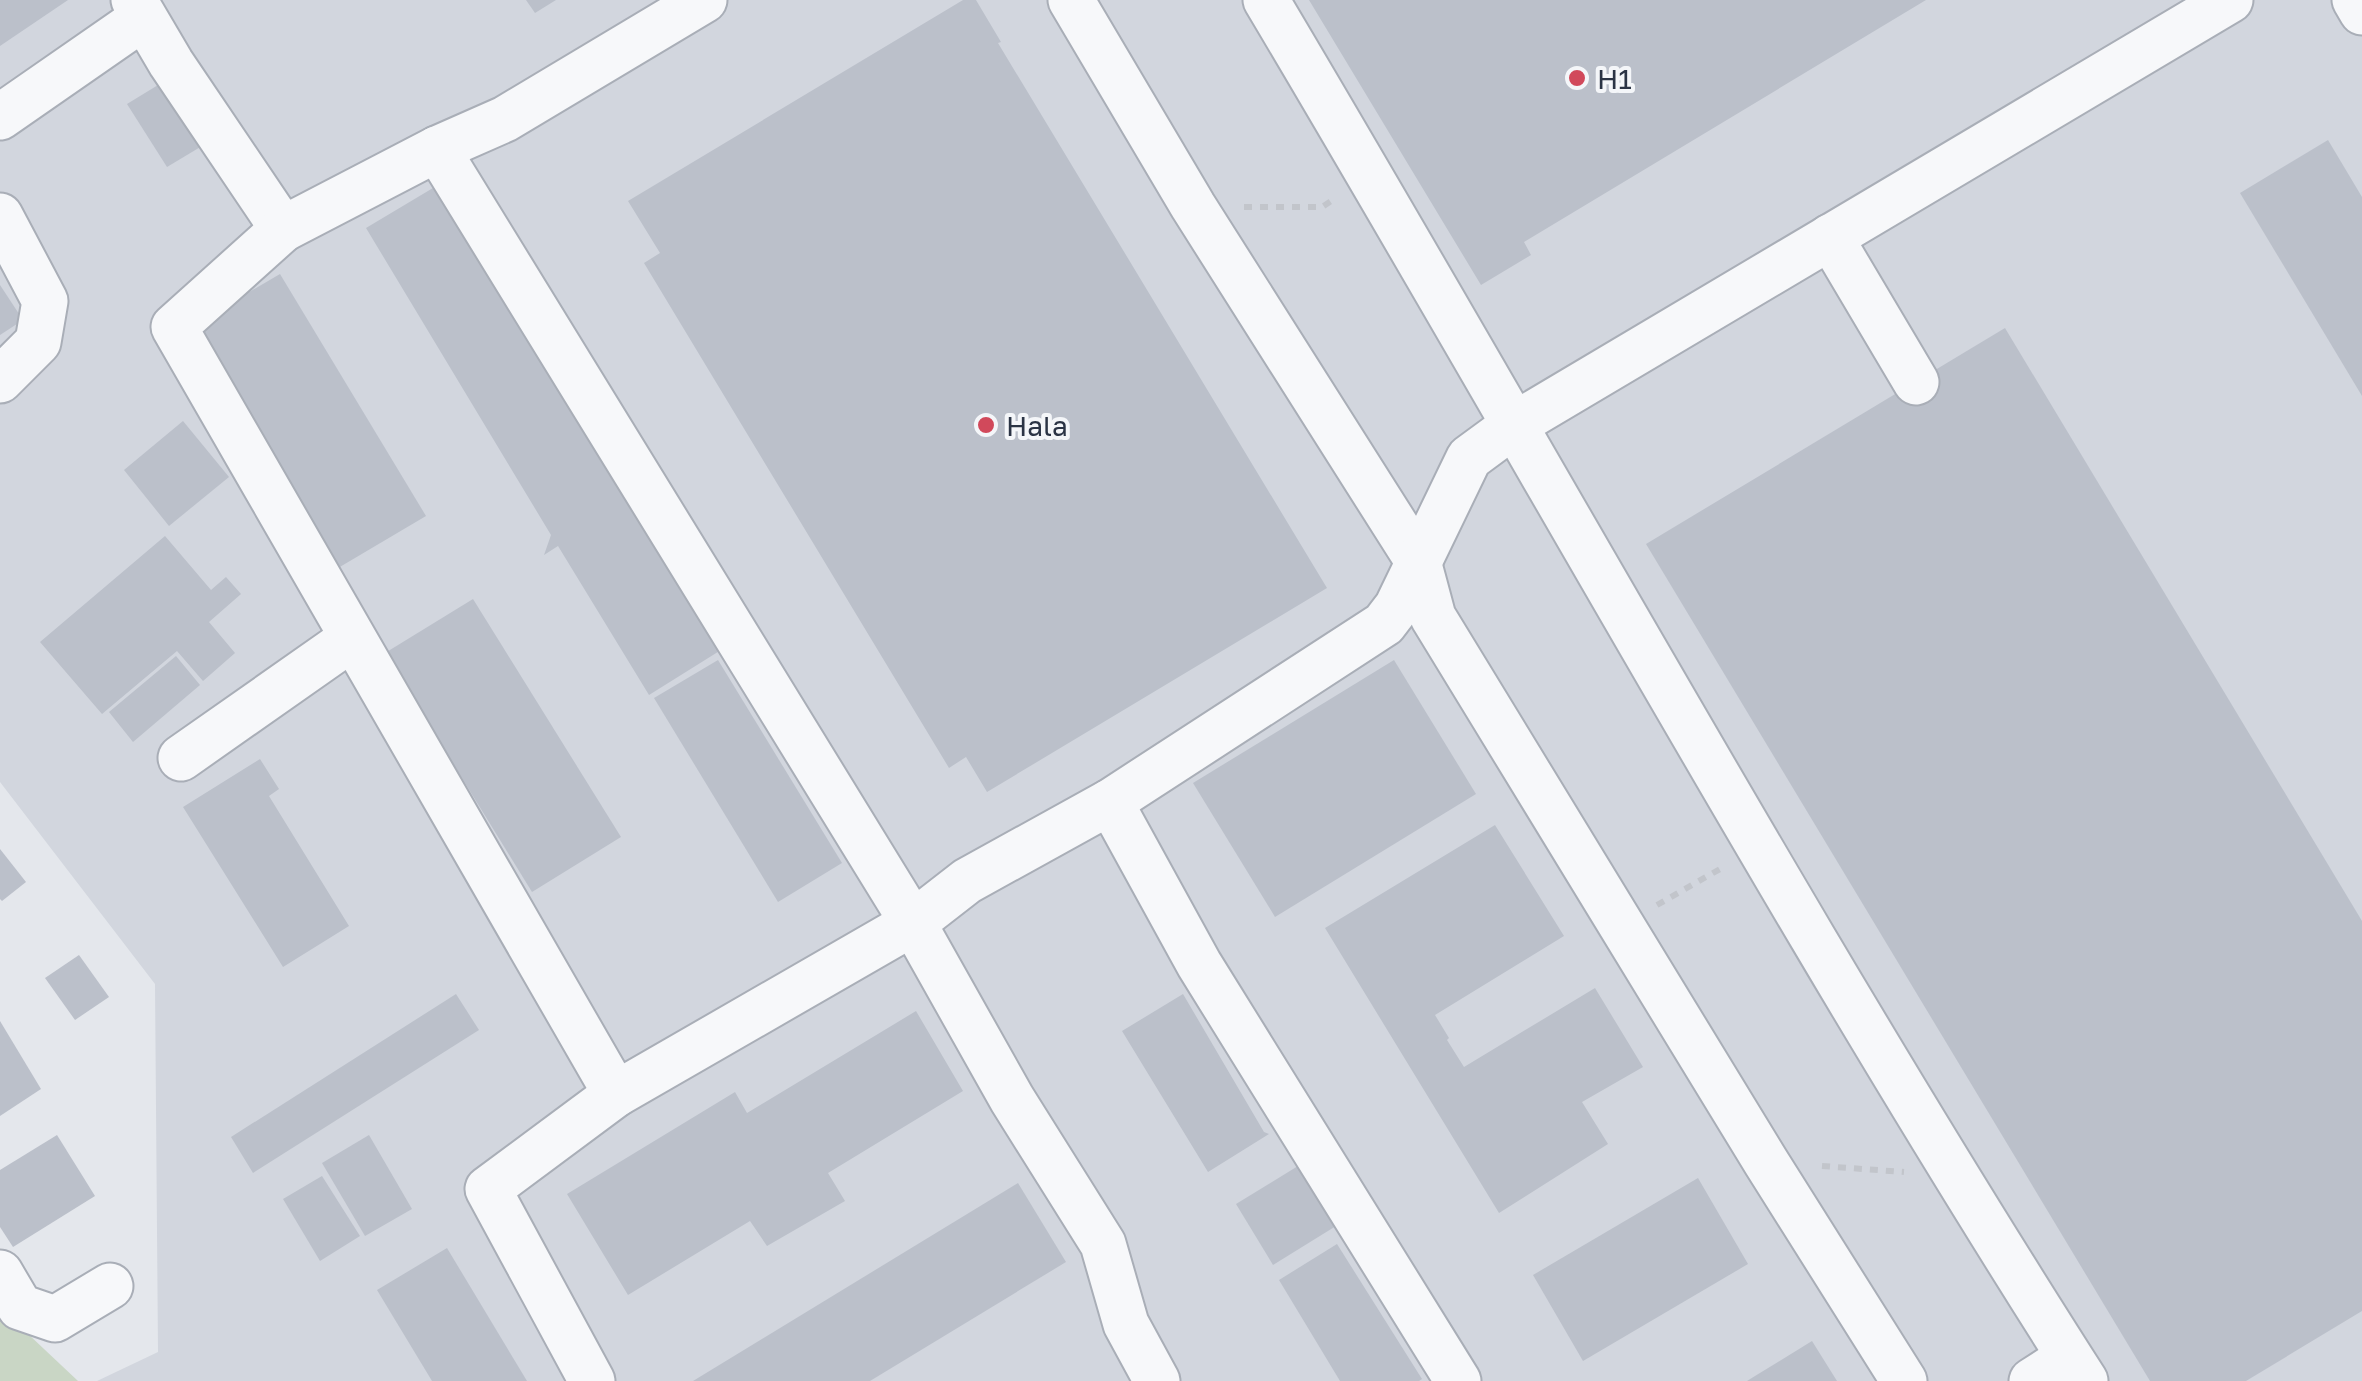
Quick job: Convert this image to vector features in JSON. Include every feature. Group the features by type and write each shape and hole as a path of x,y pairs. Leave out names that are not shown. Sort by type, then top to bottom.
{"street":[{"path":"616,1094 174,326 283,229 437,149 506,120 704,0"},
{"path":"1071,0 1193,206 1418,560 1434,616 1904,1381"},
{"path":"1266,0 1759,846 2077,1369 2032,1381"},
{"path":"592,1381 488,1189 616,1094 913,923 967,880 1110,802 1384,624 1397,607 1469,458 1514,424 2230,0"},
{"path":"2355,0 2362,12"},
{"path":"0,117 134,12 283,229"},
{"path":"437,149 913,923 1012,1099 1103,1244 1126,1324 1156,1381"},
{"path":"0,216 46,301 38,342 0,380"},
{"path":"1830,237 1916,382"},
{"path":"181,758 352,638"},
{"path":"1110,802 1199,964 1458,1381"},
{"path":"0,1273 20,1308 55,1318 110,1286"}],"path":[{"path":"1193,206 1322,207 1371,176"},
{"path":"1622,926 1759,846"},
{"path":"1766,1162 1957,1176"}],"shaded area":[{"path":"0,0 2362,0 2362,1381 97,1381 158,1352 155,984 0,782"}],"green space":[{"path":"0,1300 10,1317 78,1381 0,1381"}],"building":[{"path":"0,0 68,0 0,46"},
{"path":"526,0 556,0 535,13"},
{"name":"Hala","path":"963,0 976,0 1001,42 998,43 1327,588 987,792 966,757 949,768 644,263 660,253 628,201"},
{"name":"H1","path":"1309,0 1926,0 1524,242 1531,255 1481,285"},
{"path":"163,82 202,146 167,167 127,104"},
{"path":"2328,140 2362,197 2362,396 2240,193"},
{"path":"438,185 721,650 649,695 558,546 544,555 551,535 366,228"},
{"path":"280,274 426,516 333,571 188,328"},
{"path":"0,285 23,320 0,335"},
{"path":"2005,328 2362,921 2362,1311 2246,1381 2150,1381 1646,544"},
{"path":"183,421 229,477 169,526 124,470"},
{"path":"165,536 211,590 226,577 241,594 209,622 235,653 203,681 177,651 102,714 40,642"},
{"path":"473,599 621,837 532,892 385,653"},
{"path":"176,656 200,685 133,742 109,712"},
{"path":"718,660 842,863 778,902 654,698"},
{"path":"1394,660 1476,794 1275,917 1193,783"},
{"path":"260,759 279,789 269,796 349,926 283,967 183,807"},
{"path":"1495,825 1564,936 1435,1015 1447,1040 1464,1067 1595,988 1643,1067 1582,1102 1608,1144 1499,1213 1325,928"},
{"path":"0,849 26,882 2,901 0,899"},
{"path":"79,955 109,997 75,1020 45,978"},
{"path":"456,994 479,1030 253,1173 231,1137"},
{"path":"1183,994 1264,1132 1269,1134 1208,1172 1122,1031"},
{"path":"916,1011 963,1091 828,1173 845,1201 767,1246 750,1221 628,1295 567,1194 735,1092 747,1113"},
{"path":"0,1021 41,1089 0,1116"},
{"path":"57,1135 95,1196 13,1247 0,1227 0,1170"},
{"path":"369,1135 412,1209 365,1236 322,1163"},
{"path":"1298,1166 1336,1226 1273,1265 1236,1204"},
{"path":"322,1176 360,1236 320,1261 283,1199"},
{"path":"1698,1178 1748,1264 1583,1361 1533,1275"},
{"path":"1018,1183 1066,1262 870,1381 693,1381"},
{"path":"1337,1244 1422,1379 1419,1381 1340,1381 1279,1280"},
{"path":"447,1248 527,1381 432,1381 377,1290"},
{"path":"1812,1341 1837,1381 1747,1381 1755,1376"}],"place":[{"name":"H1","path":"1577,78"},
{"name":"Hala","path":"986,425"}]}
